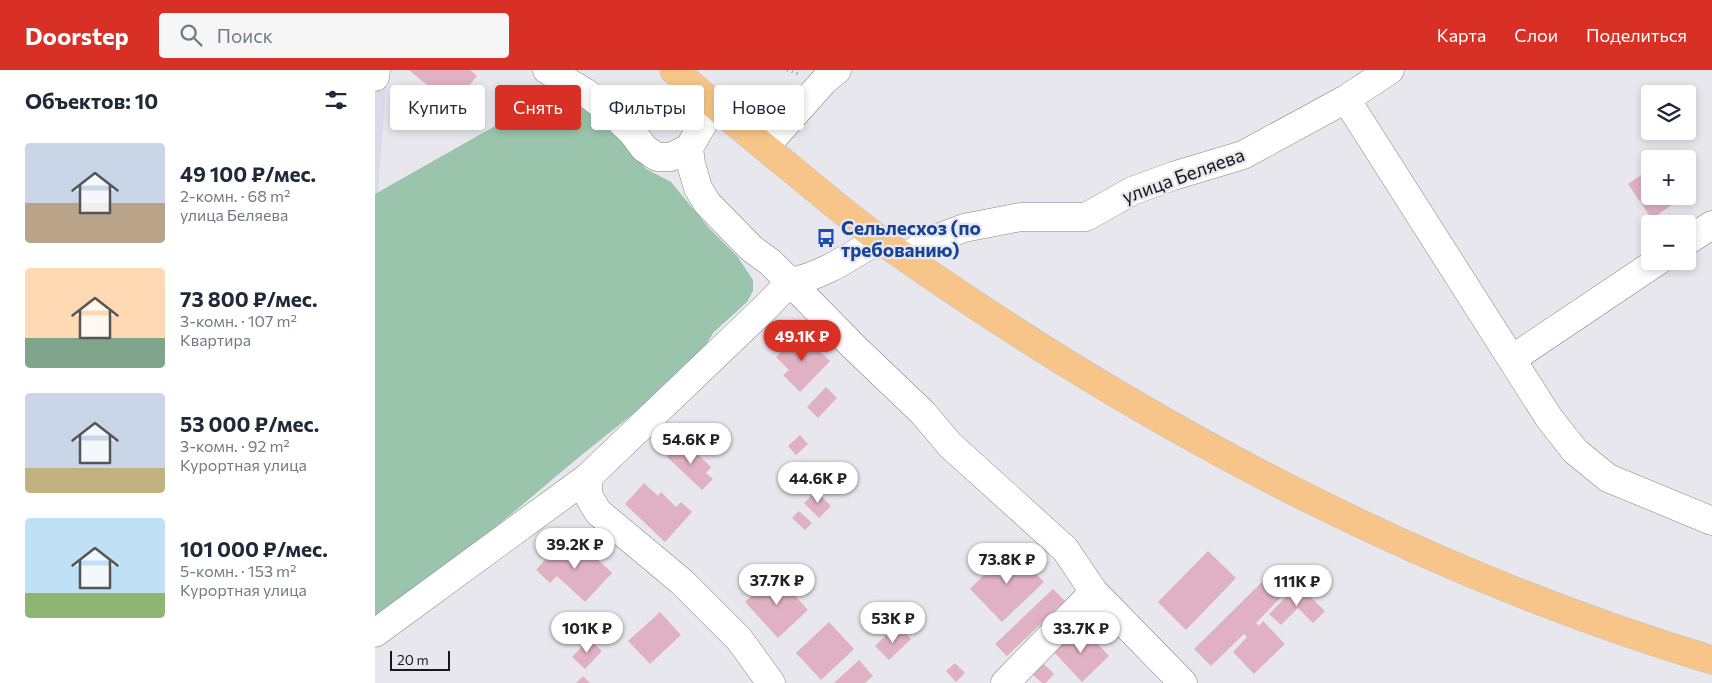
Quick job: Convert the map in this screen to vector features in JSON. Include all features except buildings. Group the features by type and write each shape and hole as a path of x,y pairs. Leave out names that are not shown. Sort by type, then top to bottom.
{"main road":[{"path":"673,70 714,105"},
{"path":"744,130 879,239 995,319 1102,385 1285,487 1446,563 1543,603 1645,640 1712,660"}],"street":[{"path":"375,77 376,70"},
{"path":"547,70 585,92 610,111 632,132 644,148 657,156 671,157 689,148 714,105"},
{"path":"765,147 824,81 837,70"},
{"name":"улица Беляева","path":"907,257 927,242 964,228 1021,218 1085,217 1132,191 1173,176 1243,155 1346,99 1390,70"},
{"path":"1346,99 1549,418 1575,451 1608,478 1712,521"},
{"path":"689,148 691,164 698,188 707,203 752,249 790,282 923,413 950,445 1065,549 1094,592 1183,683"},
{"path":"1696,235 1712,225"},
{"path":"375,633 587,477 790,282 806,279 838,264 879,239"},
{"path":"1512,359 1645,270"},
{"path":"587,477 588,495 598,512 683,582 739,639 771,683"},
{"path":"1005,683 1094,592"}],"shaded area":[{"path":"375,70 387,70 378,192 375,196"}],"green space":[{"path":"581,102 591,109 591,130 615,130 646,169 671,182 709,228 737,256 753,280 753,291 747,302 713,333 694,365 579,457 484,537 375,615 375,194 495,126 495,130 581,130"}],"place":[{"name":"Сельлесхоз (по требованию)","path":"826,238"}]}
